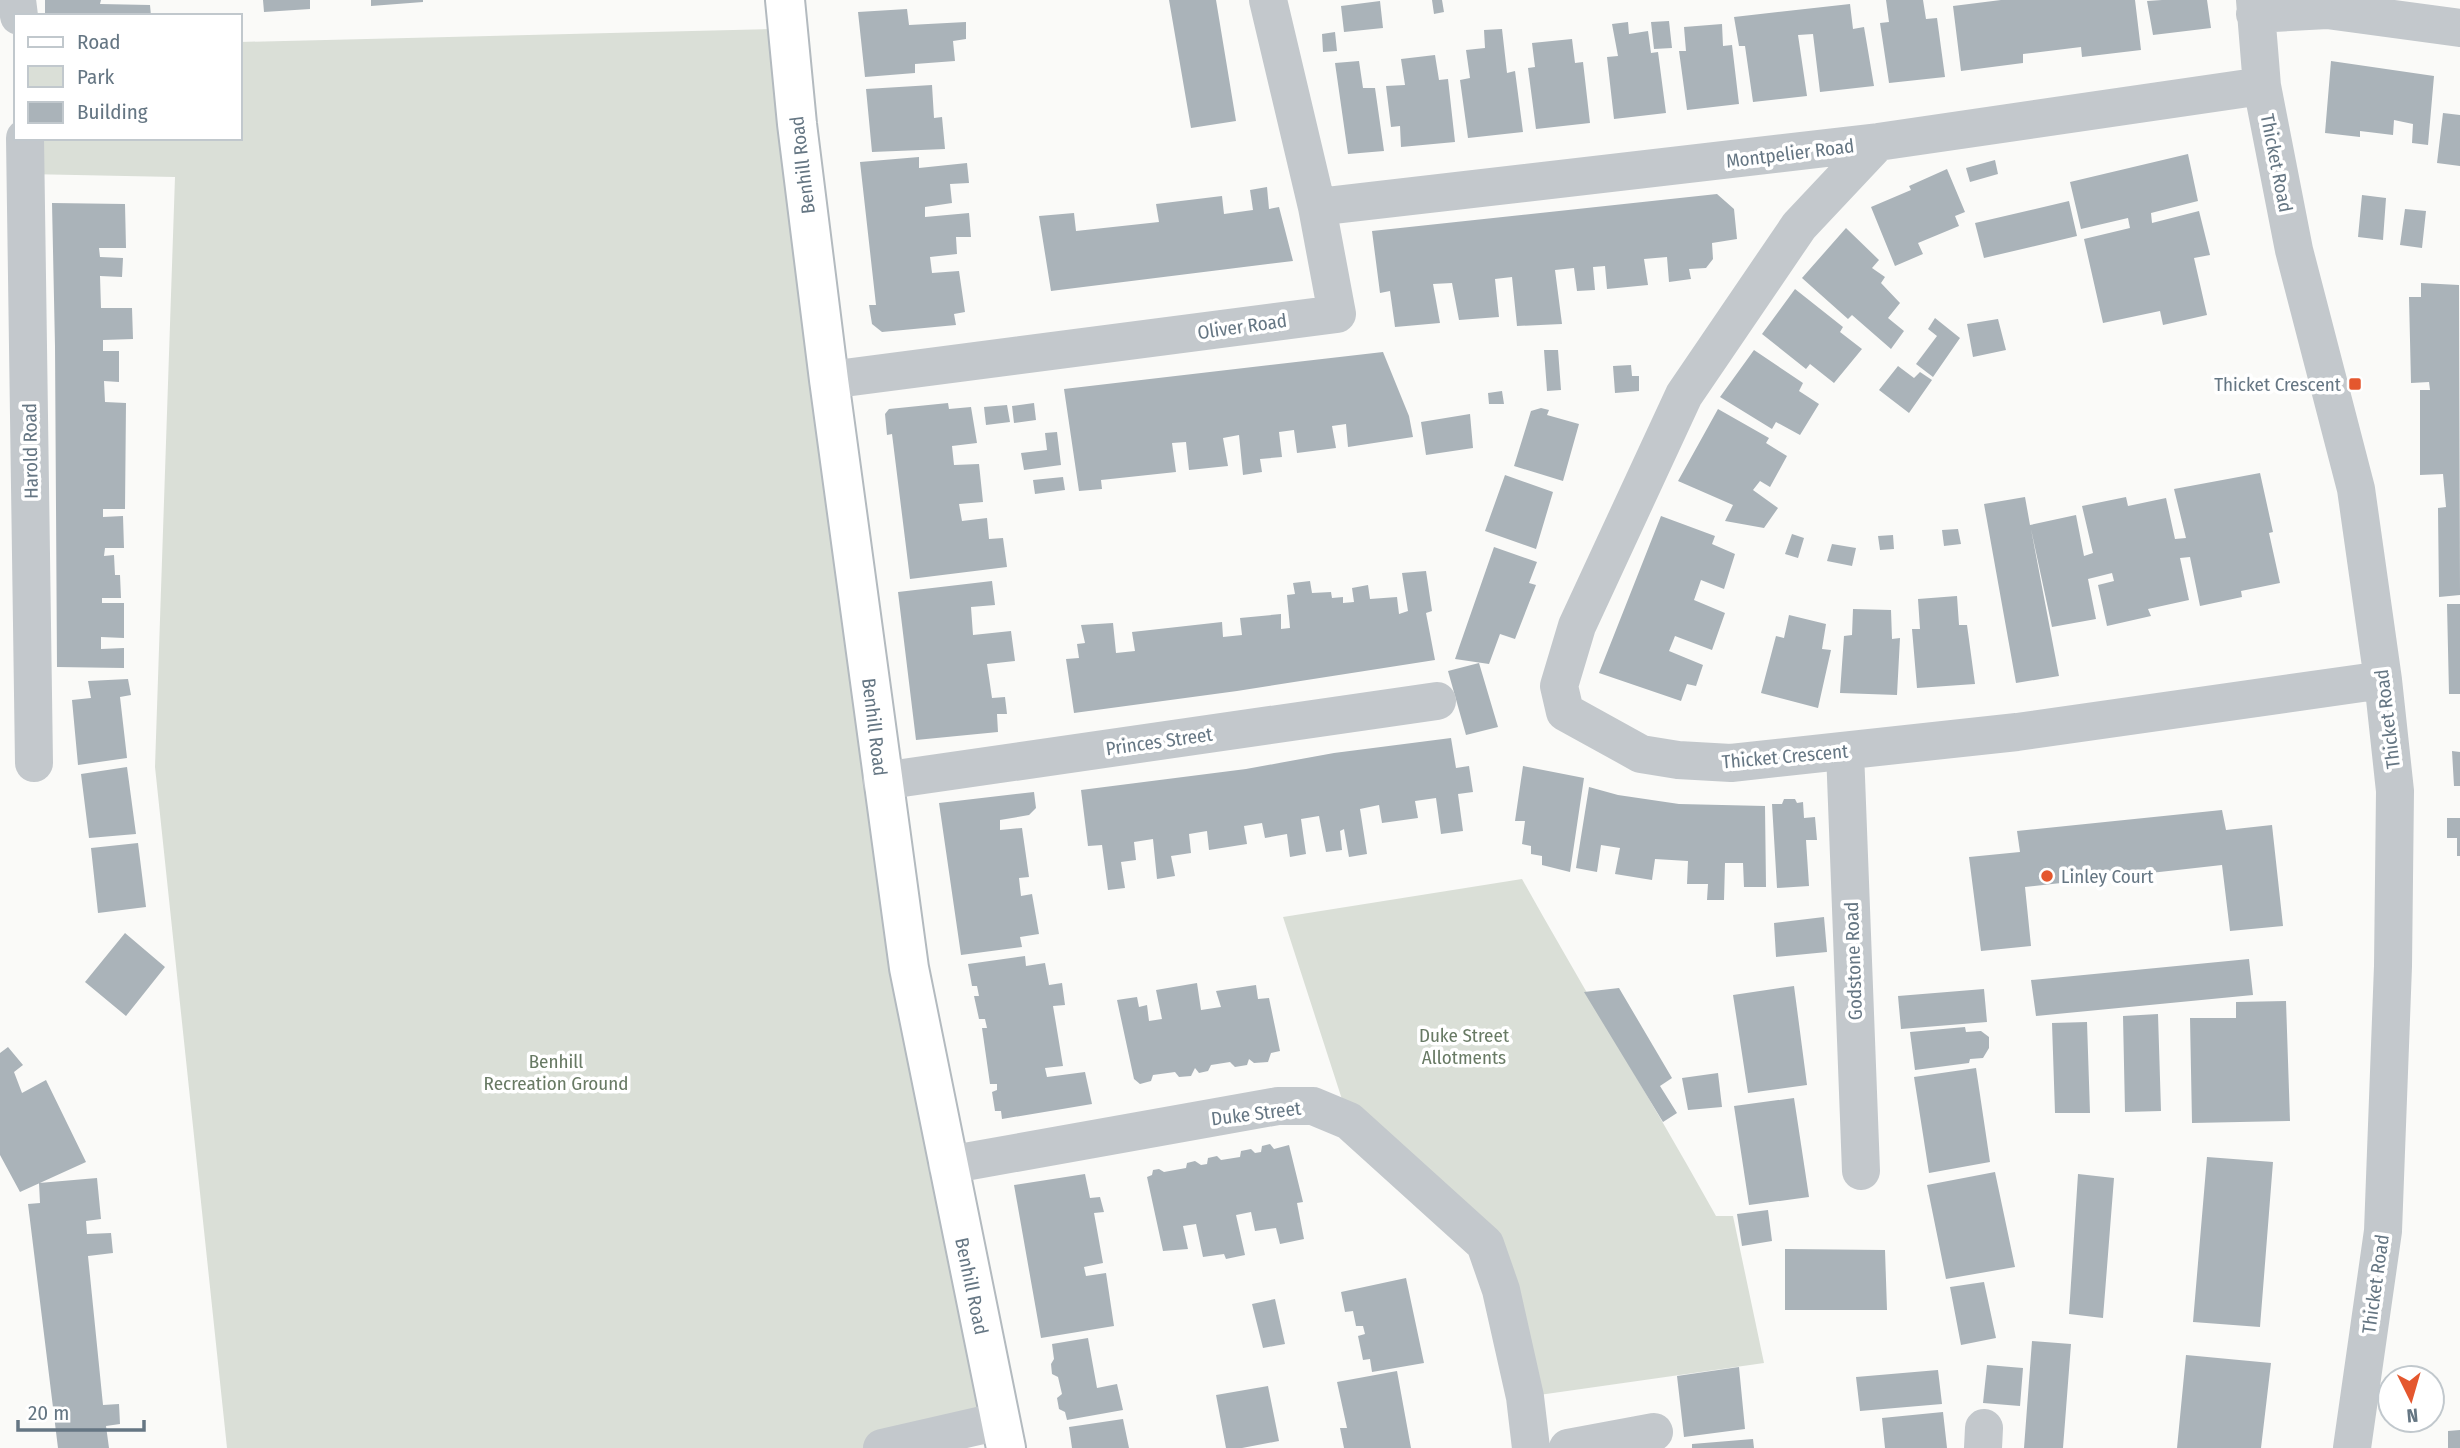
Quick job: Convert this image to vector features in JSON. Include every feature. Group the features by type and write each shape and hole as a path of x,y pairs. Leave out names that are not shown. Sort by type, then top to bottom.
{"street":[{"name":"Benhill Road","path":"785,0 828,380 912,984 1003,1434"},
{"name":"Oliver Road","path":"828,380 1337,313 1317,207 1268,0"},
{"path":"2255,7 2327,10 2460,28"},
{"name":"Thicket Road","path":"2255,7 2262,86 2294,250 2356,489 2383,680 2395,791 2389,1116 2383,1231 2352,1448"},
{"name":"Montpelier Road","path":"1317,207 1878,142 2262,86"},
{"name":"Harold Road","path":"25,140 34,763"},
{"name":"Thicket Crescent","path":"1878,142 1799,226 1684,395 1577,626 1559,685 1565,712 1641,754 1731,764 2017,732 2383,680"},
{"name":"Princes Street","path":"882,781 1437,701"},
{"name":"Godstone Road","path":"1845,751 1861,1171"},
{"name":"Duke Street","path":"947,1166 1278,1107 1313,1106 1349,1121 1485,1244 1501,1290 1525,1397 1531,1448"},
{"path":"1568,1448 1654,1432"},
{"path":"882,1448 1003,1434"}],"green space":[{"name":"Benhill Recreation Ground","path":"772,29 1000,1421 882,1448 227,1448 155,767 175,177 26,174 25,140 242,140 242,42"},
{"name":"Duke Street Allotments","path":"1522,879 1716,1216 1733,1216 1764,1363 1525,1397 1501,1290 1349,1121 1283,917"}],"building":[{"path":"45,0 101,0 100,4 150,5 151,14 45,14"},
{"path":"263,0 310,0 310,9 264,12"},
{"path":"371,0 423,0 423,2 371,6"},
{"path":"1169,0 1216,0 1236,121 1191,128"},
{"path":"1432,0 1442,0 1444,12 1434,14"},
{"path":"1886,0 1923,0 1926,19 1937,18 1945,77 1889,83 1880,23 1889,22"},
{"path":"2001,0 2135,0 2141,50 2082,57 2081,47 2023,54 2023,63 1961,71 1953,6"},
{"path":"2207,0 2211,28 2153,35 2147,1"},
{"path":"1380,1 1383,28 1344,32 1341,6"},
{"path":"1850,4 1853,29 1864,27 1874,86 1820,92 1813,34 1798,35 1807,96 1753,102 1745,46 1739,46 1734,17"},
{"path":"907,9 909,25 966,22 966,39 953,41 955,61 915,64 915,73 865,77 858,12"},
{"path":"1669,21 1672,48 1654,49 1651,22"},
{"path":"1628,22 1629,34 1648,31 1651,53 1658,52 1666,113 1614,119 1607,57 1618,56 1612,24"},
{"path":"1722,24 1723,46 1732,45 1739,104 1687,110 1679,51 1686,51 1684,27"},
{"path":"1502,29 1507,73 1515,71 1523,132 1468,138 1460,80 1470,78 1466,50 1485,48 1484,30"},
{"path":"1335,32 1337,51 1323,52 1322,34"},
{"path":"1572,39 1575,63 1583,62 1590,123 1536,129 1528,68 1535,67 1532,43"},
{"path":"1435,55 1439,80 1448,79 1455,142 1401,147 1400,126 1391,127 1386,86 1405,85 1401,59"},
{"path":"1359,61 1363,88 1375,88 1384,151 1348,154 1335,63"},
{"path":"2331,61 2434,76 2428,145 2412,143 2413,124 2394,120 2393,135 2360,131 2360,137 2325,133"},
{"path":"932,85 934,118 942,117 945,149 872,152 866,89"},
{"path":"2443,113 2460,115 2460,166 2437,163"},
{"path":"2188,154 2198,201 2151,213 2152,223 2199,211 2210,255 2194,258 2207,315 2163,325 2160,311 2103,323 2084,239 2130,228 2128,218 2081,229 2070,182"},
{"path":"919,157 919,168 967,163 969,183 950,184 952,203 925,207 925,217 969,213 971,237 956,237 957,254 930,257 932,273 959,271 965,312 954,314 956,325 882,332 872,324 869,305 876,305 860,162"},
{"path":"1995,160 1998,174 1970,182 1966,168"},
{"path":"1947,169 1965,212 1955,216 1959,226 1918,243 1923,254 1895,266 1871,207 1911,190 1909,186"},
{"path":"1267,187 1269,209 1279,207 1293,261 1051,291 1039,216 1074,213 1076,231 1159,222 1156,204 1222,196 1224,214 1253,210 1250,190"},
{"path":"1717,194 1734,209 1737,239 1712,243 1713,259 1706,268 1689,269 1691,279 1669,282 1667,257 1644,259 1648,285 1607,289 1605,266 1593,267 1595,290 1577,291 1574,268 1555,270 1562,324 1517,326 1512,277 1495,279 1499,317 1459,320 1452,283 1433,284 1440,323 1395,327 1390,291 1380,293 1372,231"},
{"path":"2362,195 2386,198 2383,240 2358,237"},
{"path":"2069,201 2077,236 1984,258 1975,223"},
{"path":"52,203 125,204 126,248 99,248 100,257 123,258 122,277 100,276 101,308 132,308 133,339 103,340 103,351 119,351 119,382 104,381 105,402 126,403 125,509 103,509 103,517 123,516 124,548 105,548 104,556 114,555 115,575 120,575 121,598 102,598 102,603 124,603 124,638 101,637 101,649 124,648 124,668 57,667"},
{"path":"2405,209 2426,211 2422,248 2400,245"},
{"path":"1846,228 1879,260 1872,268 1885,277 1881,283 1900,303 1888,318 1904,331 1891,349 1852,315 1848,319 1802,278"},
{"path":"2421,283 2459,285 2460,595 2439,597 2438,508 2446,507 2443,474 2420,475 2420,390 2430,390 2429,382 2411,383 2409,297 2421,297"},
{"path":"1795,289 1843,327 1840,332 1862,349 1834,383 1810,364 1806,369 1762,334"},
{"path":"1935,318 1960,338 1933,377 1916,364 1937,336 1928,329"},
{"path":"1998,319 2006,350 1973,357 1967,324"},
{"path":"1544,350 1558,350 1561,390 1547,391"},
{"path":"1754,350 1803,383 1799,391 1819,404 1800,435 1776,422 1772,429 1720,397"},
{"path":"1383,352 1409,416 1413,437 1348,447 1346,424 1332,426 1336,448 1297,453 1294,430 1279,432 1282,457 1260,459 1262,472 1243,475 1239,435 1223,438 1228,466 1189,470 1186,442 1172,443 1176,472 1101,480 1102,489 1079,491 1064,389"},
{"path":"1631,365 1632,376 1639,376 1639,391 1615,393 1613,366"},
{"path":"1898,366 1914,378 1920,372 1932,380 1909,413 1879,390"},
{"path":"1502,391 1504,404 1489,404 1488,393"},
{"path":"948,403 949,409 971,407 977,443 952,446 954,465 979,464 983,502 959,504 962,521 987,518 989,539 1003,538 1007,567 910,579 892,434 887,435 885,414 889,409"},
{"path":"1034,403 1036,420 1014,423 1012,406"},
{"path":"1007,405 1010,422 986,425 984,407"},
{"path":"1541,408 1549,410 1547,415 1579,424 1563,481 1514,466 1531,411"},
{"path":"1718,409 1769,438 1766,443 1787,456 1770,487 1760,481 1753,490 1778,508 1764,528 1725,521 1733,505 1678,481"},
{"path":"1470,414 1473,448 1426,455 1421,422"},
{"path":"1057,432 1061,465 1024,470 1021,453 1047,450 1045,433"},
{"path":"2260,473 2273,532 2269,533 2280,583 2241,591 2242,597 2200,606 2190,557 2180,558 2189,600 2148,609 2151,616 2107,626 2098,585 2114,581 2112,573 2088,579 2096,619 2052,627 2031,529 2059,676 2016,683 1984,504 2025,497 2030,525 2076,515 2084,556 2093,553 2082,506 2126,497 2128,506 2166,498 2175,539 2186,538 2174,489"},
{"path":"1505,475 1553,492 1536,549 1485,531"},
{"path":"1063,477 1065,490 1035,494 1033,480"},
{"path":"1661,516 1715,536 1712,544 1735,554 1724,589 1701,580 1694,600 1725,613 1712,650 1675,636 1669,651 1703,665 1696,686 1687,684 1681,701 1599,673"},
{"path":"1958,529 1961,544 1944,546 1942,530"},
{"path":"1792,534 1804,538 1798,558 1785,554"},
{"path":"1893,535 1894,549 1880,550 1878,536"},
{"path":"1832,544 1856,548 1852,566 1827,561"},
{"path":"1494,547 1537,562 1529,583 1536,585 1515,639 1500,634 1489,664 1455,659"},
{"path":"1426,571 1432,611 1426,613 1435,660 1074,713 1066,659 1079,658 1077,644 1085,643 1081,625 1113,623 1116,653 1135,651 1132,632 1222,622 1223,637 1242,635 1240,618 1281,614 1281,629 1290,628 1287,595 1295,594 1293,583 1310,581 1312,593 1331,592 1332,598 1343,597 1343,603 1354,602 1352,588 1368,585 1370,599 1397,597 1399,614 1408,611 1402,573"},
{"path":"992,581 995,605 971,607 973,635 1011,631 1015,661 987,664 992,698 1005,697 1007,714 997,714 998,732 916,740 898,592"},
{"path":"1957,596 1959,625 1967,625 1975,684 1917,688 1912,629 1920,629 1918,599"},
{"path":"2447,604 2460,604 2460,694 2449,694"},
{"path":"1853,609 1891,610 1892,639 1900,638 1897,695 1840,693 1844,636 1852,635"},
{"path":"1789,615 1826,624 1822,649 1831,650 1818,708 1761,693 1776,636 1784,638"},
{"path":"1479,663 1498,727 1466,735 1448,671"},
{"path":"128,679 131,695 120,697 127,758 78,765 72,700 91,698 88,681"},
{"path":"1451,738 1456,768 1469,766 1473,792 1458,794 1463,831 1441,834 1436,798 1415,801 1418,818 1382,823 1379,805 1360,809 1367,854 1349,857 1344,829 1340,831 1342,850 1326,852 1319,816 1301,819 1306,854 1290,857 1287,834 1265,838 1262,823 1244,826 1247,844 1209,850 1207,831 1189,834 1191,853 1171,856 1175,876 1157,879 1153,839 1134,842 1136,860 1121,862 1125,888 1108,890 1102,845 1088,846 1081,790 1246,769 1334,753"},
{"path":"2452,751 2460,752 2460,786 2454,786"},
{"path":"1523,766 1584,778 1570,872 1542,865 1542,856 1531,854 1531,846 1522,844 1525,821 1515,821"},
{"path":"127,767 136,834 89,838 81,774"},
{"path":"1589,787 1618,795 1679,804 1765,806 1766,887 1744,887 1743,863 1725,863 1724,900 1707,900 1708,884 1687,884 1688,861 1655,859 1652,880 1615,874 1620,848 1601,845 1597,872 1576,868"},
{"path":"1034,792 1036,808 1029,815 1000,820 1000,830 1022,828 1029,877 1019,878 1021,896 1032,894 1039,934 1020,937 1022,947 961,955 939,803"},
{"path":"1784,799 1803,802 1804,818 1815,817 1817,840 1806,840 1809,886 1777,888 1772,804 1782,804"},
{"name":"Linley Court","path":"2222,810 2226,830 2272,825 2283,926 2230,931 2222,865 2025,887 2031,946 1981,951 1969,857 2020,852 2017,831"},
{"path":"2447,818 2460,818 2460,856 2457,856 2457,838 2447,838"},
{"path":"138,843 146,907 98,913 91,848"},
{"path":"1824,917 1827,952 1776,957 1774,923"},
{"path":"125,933 165,967 126,1016 85,982"},
{"path":"1025,956 1026,966 1045,963 1049,985 1062,983 1065,1005 1053,1006 1063,1066 1045,1068 1047,1077 1085,1072 1092,1104 1002,1119 1001,1111 995,1111 992,1092 997,1090 997,1084 990,1084 982,1028 987,1028 985,1019 979,1019 974,996 979,996 977,986 972,986 968,964"},
{"path":"2249,959 2253,995 2036,1016 2031,980"},
{"path":"1197,983 1201,1010 1221,1007 1216,991 1256,985 1258,999 1269,998 1280,1051 1271,1053 1268,1062 1254,1063 1249,1059 1247,1065 1235,1067 1230,1062 1211,1065 1208,1071 1199,1073 1195,1068 1191,1076 1179,1077 1175,1072 1153,1075 1151,1081 1140,1084 1134,1079 1117,1000 1137,997 1139,1007 1147,1005 1149,1021 1162,1019 1156,990"},
{"path":"1794,986 1807,1085 1748,1093 1733,995"},
{"path":"1619,988 1672,1078 1660,1086 1677,1113 1663,1122 1584,992"},
{"path":"1984,989 1987,1022 1901,1029 1898,996"},
{"path":"2286,1001 2290,1121 2192,1123 2190,1018 2236,1018 2236,1002"},
{"path":"2158,1014 2161,1111 2125,1112 2123,1016"},
{"path":"2087,1022 2090,1113 2055,1113 2052,1023"},
{"path":"1965,1027 1966,1032 1981,1031 1989,1037 1989,1048 1983,1058 1970,1059 1969,1063 1915,1070 1910,1032"},
{"path":"8,1047 23,1065 14,1072 22,1093 46,1080 86,1162 20,1192 0,1155 0,1053"},
{"path":"1976,1068 1990,1162 1929,1173 1914,1077"},
{"path":"1718,1073 1722,1107 1688,1110 1682,1078"},
{"path":"1794,1098 1809,1197 1749,1205 1734,1106"},
{"path":"1270,1144 1274,1149 1289,1145 1303,1202 1297,1203 1304,1239 1280,1244 1276,1228 1255,1231 1251,1212 1236,1215 1245,1255 1226,1259 1224,1254 1203,1257 1196,1224 1183,1226 1188,1249 1163,1251 1147,1177 1152,1175 1153,1170 1164,1172 1186,1168 1187,1163 1195,1161 1201,1165 1207,1164 1208,1158 1217,1156 1221,1160 1240,1157 1241,1151 1251,1149 1255,1153 1261,1152 1262,1146"},
{"path":"2207,1157 2273,1162 2260,1327 2193,1322"},
{"path":"1995,1172 2015,1267 1946,1279 1927,1185"},
{"path":"1085,1174 1090,1198 1100,1197 1104,1212 1094,1213 1103,1263 1084,1267 1086,1276 1106,1273 1114,1326 1041,1338 1014,1185"},
{"path":"2078,1174 2114,1178 2103,1318 2069,1314"},
{"path":"97,1178 101,1219 86,1221 87,1234 111,1233 113,1253 88,1256 103,1405 119,1404 120,1424 106,1426 109,1448 58,1448 28,1204 40,1203 39,1183"},
{"path":"1768,1210 1772,1241 1742,1246 1737,1214"},
{"path":"1785,1249 1885,1250 1887,1310 1785,1310"},
{"path":"1406,1278 1424,1363 1372,1372 1370,1359 1363,1360 1358,1336 1365,1334 1363,1326 1356,1326 1353,1311 1345,1312 1341,1292"},
{"path":"1984,1282 1996,1338 1961,1345 1950,1287"},
{"path":"1275,1299 1285,1344 1263,1348 1252,1304"},
{"path":"1088,1338 1097,1388 1117,1384 1123,1410 1067,1420 1065,1412 1059,1409 1057,1398 1062,1394 1058,1377 1052,1374 1052,1344"},
{"path":"2032,1341 2071,1344 2063,1448 2024,1448"},
{"path":"2186,1355 2271,1363 2261,1448 2177,1448"},
{"path":"1987,1365 2023,1368 2020,1406 1983,1403"},
{"path":"1739,1367 1745,1429 1684,1437 1677,1376"},
{"path":"1938,1370 1942,1404 1860,1411 1856,1377"},
{"path":"1397,1371 1411,1448 1344,1448 1340,1428 1347,1428 1337,1382"},
{"path":"1268,1386 1279,1441 1226,1448 1216,1395"},
{"path":"1943,1412 1947,1448 1885,1448 1882,1418"},
{"path":"1123,1419 1129,1448 1072,1448 1069,1427"},
{"path":"2460,1430 2460,1448 2448,1448 2448,1431"},
{"path":"1753,1439 1754,1448 1692,1448 1692,1444"}],"place":[{"name":"Thicket Crescent","path":"2355,384"},
{"name":"Linley Court","path":"2047,876"}]}
